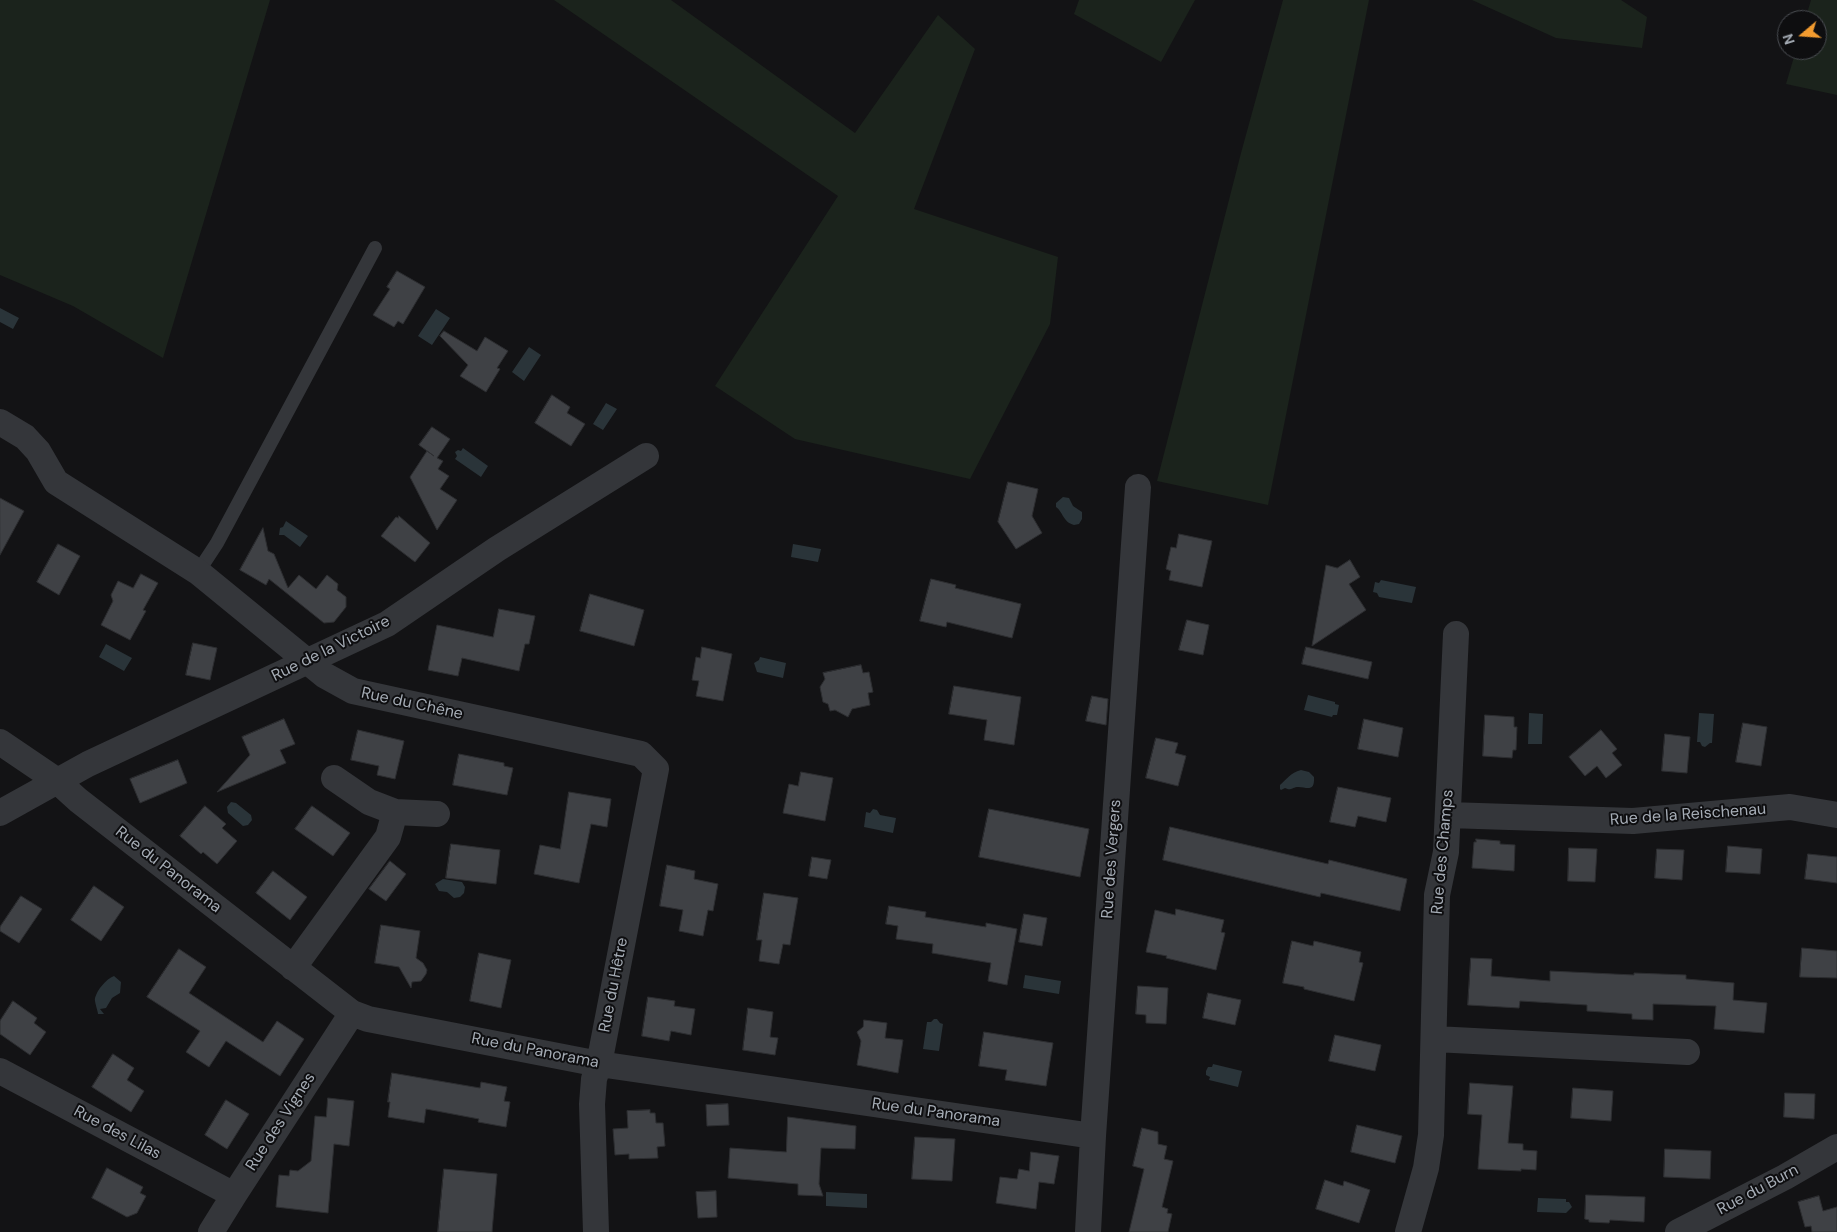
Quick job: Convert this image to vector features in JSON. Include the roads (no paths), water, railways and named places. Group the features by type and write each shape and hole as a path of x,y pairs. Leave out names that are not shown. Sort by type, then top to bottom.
{"street":[{"name":"Rue du Chêne","path":"0,422 25,437 38,451 56,482 198,572 324,675 353,691 640,754 656,769"},
{"name":"Rue de la Victoire","path":"0,813 56,780 387,624 498,548 646,456"},
{"name":"Rue des Vergers","path":"1088,1232 1138,487"},
{"name":"Rue des Champs","path":"1408,1232 1426,1168 1430,1144 1437,895 1446,852 1456,634"},
{"name":"Rue du Panorama","path":"0,742 56,780 78,800 352,1013 368,1019 599,1064 1093,1136"},
{"name":"Rue du Hêtre","path":"596,1232 592,1104 594,1079 599,1064 656,769"},
{"path":"334,778 368,802 394,812 437,814"},
{"name":"Rue de la Reischenau","path":"1448,815 1633,821 1790,808 1837,815"},
{"path":"293,968 388,837 394,812"},
{"name":"Rue des Vignes","path":"212,1232 352,1013"},
{"path":"1434,1039 1687,1052"},
{"name":"Rue des Lilas","path":"0,1072 234,1195"},
{"name":"Rue du Burn","path":"1678,1232 1785,1177 1837,1147"}],"lane":[{"path":"198,572 217,543 375,248"}]}
